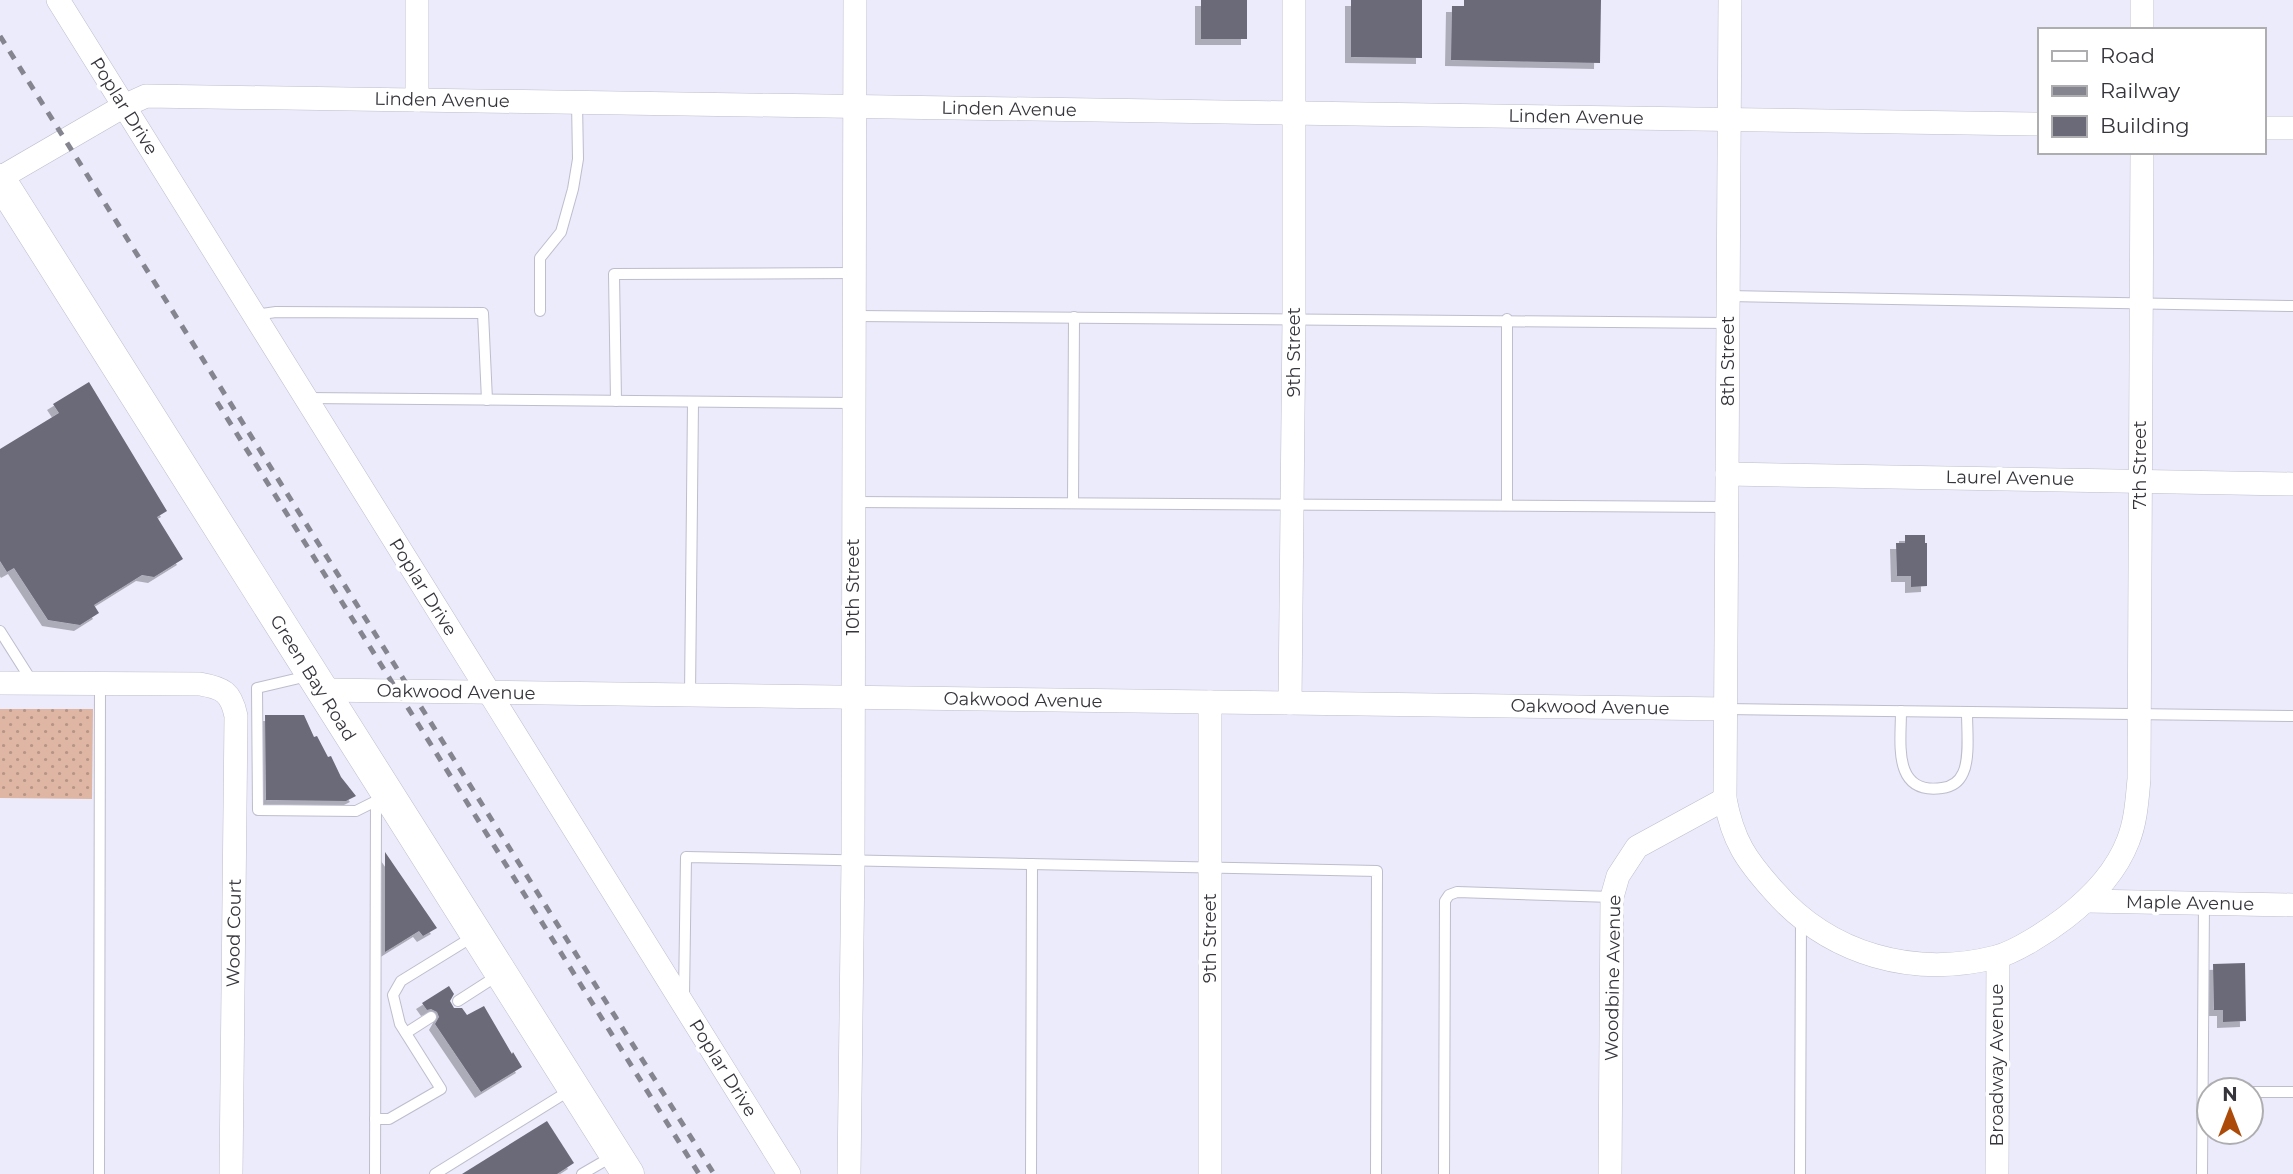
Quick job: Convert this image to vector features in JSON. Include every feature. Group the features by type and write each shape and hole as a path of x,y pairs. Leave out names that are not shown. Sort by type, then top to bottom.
{"main road":[{"name":"Green Bay Road","path":"0,179 316,682 379,794 476,934 622,1164"}],"street":[{"name":"Poplar Drive","path":"58,0 789,1174"},
{"path":"417,0 417,100"},
{"name":"10th Street","path":"849,1174 853,860 855,0"},
{"name":"9th Street","path":"1290,703 1294,0"},
{"name":"8th Street","path":"1730,0 1725,799 1730,827 1743,852 1769,885 1801,918 1840,942 1873,957 1914,965 1998,957"},
{"path":"2142,0 2142,28"},
{"name":"Linden Avenue","path":"0,179 124,106 146,96 2038,124"},
{"path":"2265,128 2293,128"},
{"name":"7th Street","path":"1998,957 2049,931 2088,901 2111,871 2127,842 2136,812 2139,779 2142,154"},
{"name":"Laurel Avenue","path":"1727,474 2293,484"},
{"name":"Oakwood Avenue","path":"316,682 489,691 1290,703 1726,716"},
{"path":"0,683 100,684"},
{"name":"Wood Court","path":"100,684 200,684 216,687 227,694 233,703 236,716 231,1174"},
{"name":"9th Street","path":"1210,702 1210,1174"},
{"name":"Woodbine Avenue","path":"1610,1174 1612,897 1618,876 1637,847 1725,799"},
{"name":"Maple Avenue","path":"2088,901 2293,905"},
{"name":"Broadway Avenue","path":"1997,1174 1998,957"}],"lane":[{"path":"540,311 540,258 561,232 573,189 578,159 577,102"},
{"path":"616,401 614,274 855,273"},
{"path":"1728,296 2293,306"},
{"path":"254,315 276,312 484,313 487,400"},
{"path":"855,316 1728,323"},
{"path":"1073,503 1074,317"},
{"path":"1507,320 1507,505"},
{"path":"306,398 854,403"},
{"path":"690,695 693,402"},
{"path":"854,502 1727,507"},
{"path":"0,631 33,683"},
{"path":"316,682 257,688 258,810 356,811 379,794"},
{"path":"99,1174 100,684"},
{"path":"1901,711 1901,760 1904,772 1911,781 1922,787 1935,789 1947,787 1962,777 1965,767 1967,713"},
{"path":"1726,716 1901,711 2293,716"},
{"path":"375,1174 379,794"},
{"path":"684,1006 686,857 1377,871 1376,1174"},
{"path":"1031,1174 1032,864"},
{"path":"1444,1174 1445,901 1448,895 1457,892 1612,897"},
{"path":"2204,903 2206,1076"},
{"path":"1800,1174 1801,918"},
{"path":"375,1119 389,1119 441,1089 400,1024 393,995 401,981 476,934"},
{"path":"458,1001 501,974"},
{"path":"406,1033 431,1017"},
{"path":"435,1174 573,1088"},
{"path":"2265,1092 2293,1093"},
{"path":"2202,1174 2203,1146"},
{"path":"582,1174 622,1164"}],"shaded area":[{"path":"0,709 93,709 92,799 0,798"}],"building":[{"path":"1201,0 1247,0 1247,39 1201,39"},
{"path":"1351,0 1422,0 1422,58 1351,57"},
{"path":"1464,0 1601,0 1600,63 1451,60 1452,6 1464,6"},
{"path":"89,382 167,511 157,517 183,559 154,577 142,575 94,605 99,613 80,625 48,620 14,568 7,572 0,561 0,449 59,413 53,404"},
{"path":"1905,535 1925,535 1927,586 1911,587 1911,576 1897,576 1896,543 1905,543"},
{"path":"265,715 304,715 314,737 317,736 341,777 356,796 346,801 266,800"},
{"path":"385,852 437,928 423,936 419,931 385,952"},
{"path":"2245,963 2246,1021 2223,1022 2223,1010 2214,1010 2213,964"},
{"path":"449,986 454,994 450,1001 454,1008 462,1008 467,1015 484,1006 522,1067 481,1092 435,1024 439,1017 437,1012 427,1010 422,1003"},
{"path":"547,1121 574,1163 557,1174 462,1174"}],"railway":[{"path":"0,36 714,1174"},
{"path":"217,402 699,1174"}]}
